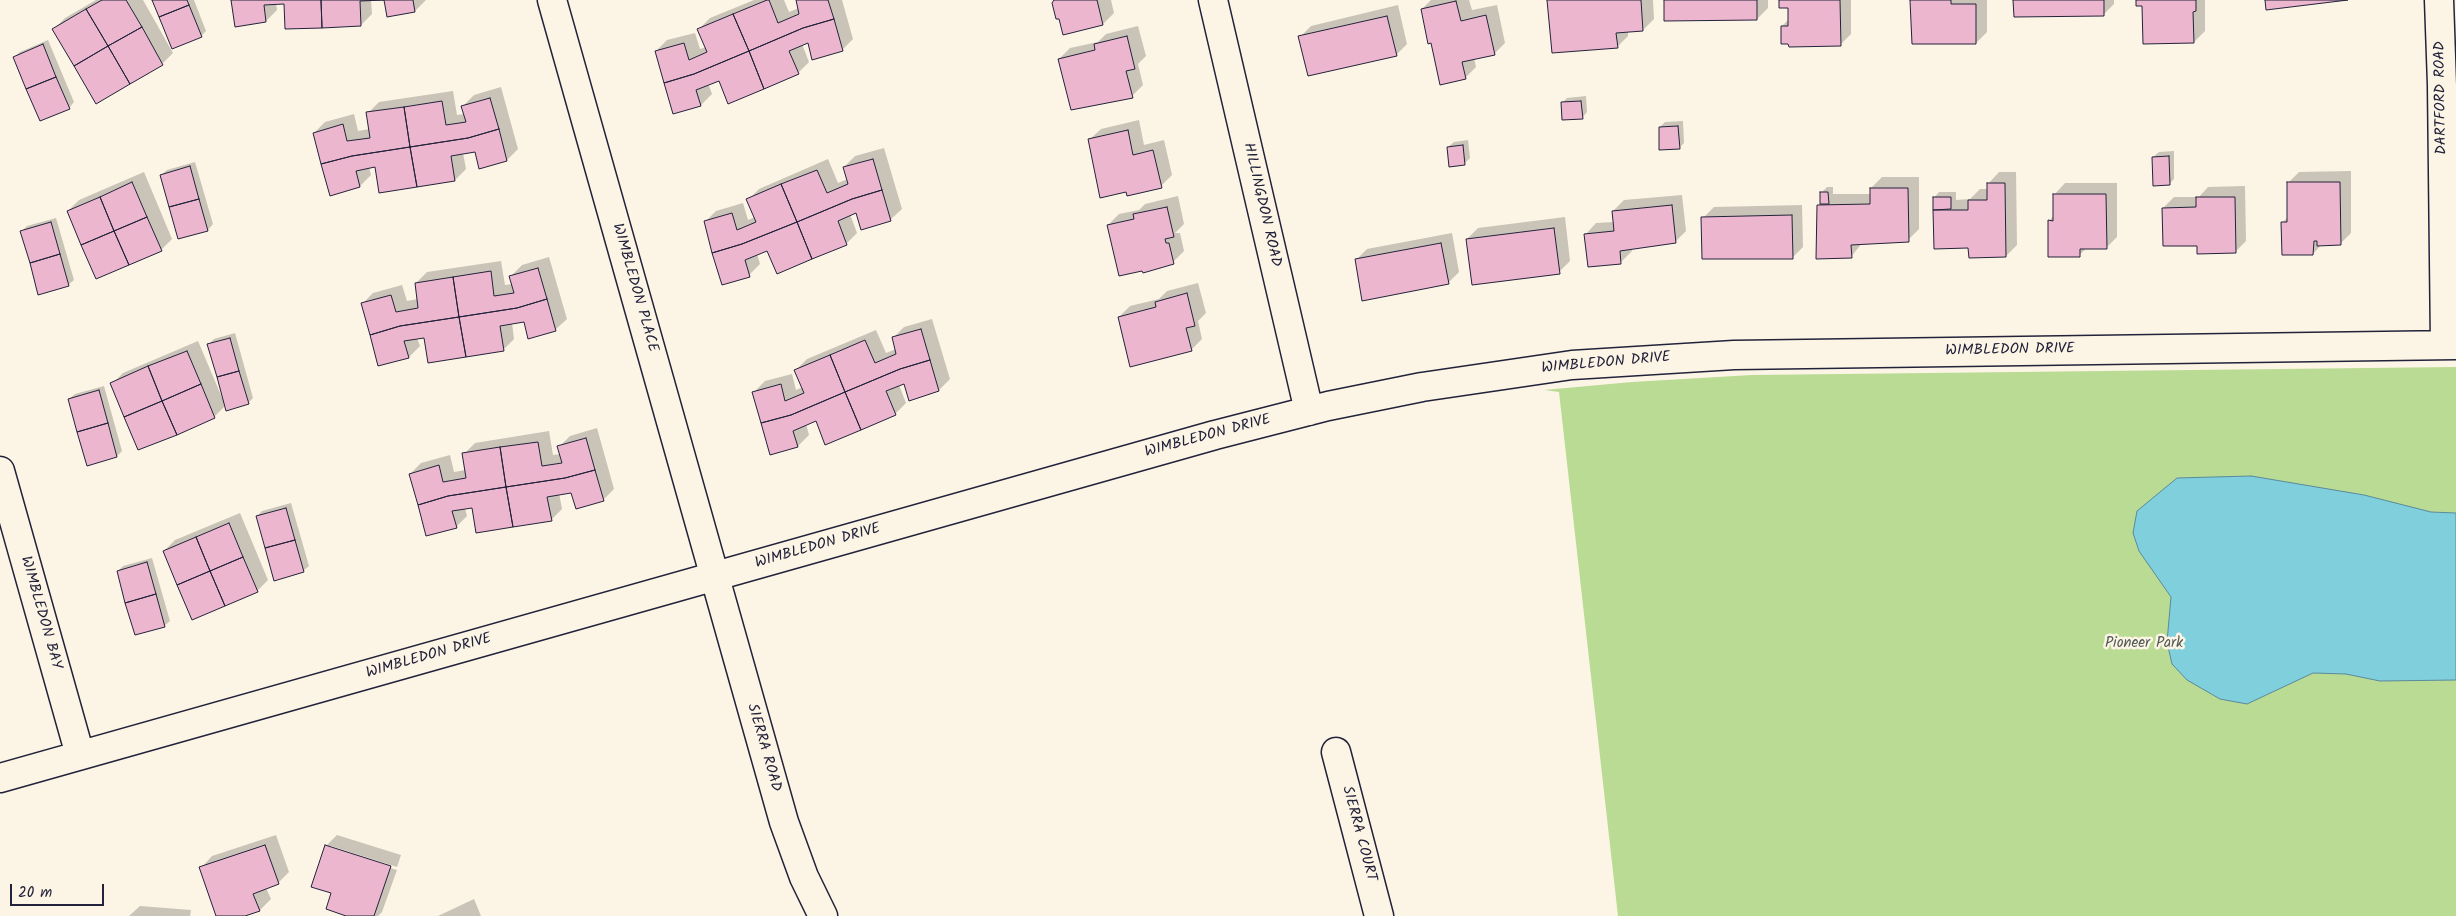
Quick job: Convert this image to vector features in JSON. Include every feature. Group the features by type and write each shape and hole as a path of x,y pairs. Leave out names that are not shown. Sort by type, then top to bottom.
{"street":[{"name":"WIMBLEDON PLACE","path":"552,0 715,576"},
{"name":"HILLINGDON ROAD","path":"1213,0 1309,411"},
{"name":"DARTFORD ROAD","path":"2438,0 2450,345"},
{"name":"WIMBLEDON DRIVE","path":"0,778 1215,435 1309,411 1454,381 1541,369 1627,361 1780,354 2450,345"},
{"name":"WIMBLEDON BAY","path":"0,471 80,755"},
{"name":"SIERRA ROAD","path":"715,576 784,822 804,877 823,916"},
{"name":"SIERRA COURT","path":"1336,752 1379,916"}],"green space":[{"name":"Pioneer Park","path":"2456,367 2456,916 1618,916 1559,392 1544,390 1632,382 1752,375"}],"water":[{"path":"2251,476 2364,495 2431,512 2456,513 2456,680 2380,681 2346,674 2313,673 2247,704 2220,699 2187,680 2172,664 2167,642 2171,597 2139,551 2133,533 2137,511 2177,478"}],"building":[{"path":"102,0 126,0 142,27 108,46 86,9"},
{"path":"152,0 187,0 189,5 159,17"},
{"path":"231,0 321,0 322,28 285,29 284,4 264,5 266,22 235,27"},
{"path":"321,0 384,0 360,1 361,26 322,28"},
{"path":"384,0 413,0 415,12 387,17"},
{"path":"769,0 778,23 799,14 796,0 828,0 834,19 803,28 749,51 733,14"},
{"path":"1054,0 1097,0 1103,25 1063,35 1059,19 1056,19 1052,3"},
{"path":"1547,0 1641,0 1643,31 1616,33 1618,48 1552,53"},
{"path":"1664,0 1757,0 1757,20 1664,21"},
{"path":"1779,0 1840,0 1841,46 1789,47 1788,44 1781,44 1781,26 1788,26 1788,8 1779,8"},
{"path":"1910,0 1951,0 1951,4 1976,4 1976,44 1912,44"},
{"path":"2013,0 2104,0 2104,16 2014,17"},
{"path":"2136,0 2196,0 2196,11 2193,12 2194,43 2143,44 2142,6 2136,6"},
{"path":"2265,0 2348,0 2266,10"},
{"path":"1456,1 1461,21 1486,15 1495,55 1462,62 1466,79 1440,85 1431,43 1428,44 1421,9"},
{"path":"189,5 202,37 172,49 159,17"},
{"path":"86,9 108,46 74,66 52,29"},
{"path":"733,14 749,51 694,74 664,83 655,51 684,43 689,60 707,52 697,29"},
{"path":"1387,16 1397,56 1308,76 1298,36"},
{"path":"834,19 843,51 812,60 808,43 789,51 799,74 764,89 749,51 803,28"},
{"path":"142,27 163,65 130,84 108,46"},
{"path":"1127,36 1135,69 1126,71 1133,98 1071,110 1058,59 1095,50 1094,44"},
{"path":"43,44 56,77 26,89 13,57"},
{"path":"108,46 130,84 96,104 74,66"},
{"path":"749,51 764,89 728,104 719,81 696,90 701,106 673,114 664,83 694,74"},
{"path":"56,77 70,109 40,121 26,89"},
{"path":"490,98 499,129 468,138 410,147 404,107 442,101 446,125 466,122 461,106"},
{"path":"1581,101 1583,119 1562,120 1561,102"},
{"path":"404,107 410,147 352,156 321,164 313,133 343,124 347,141 370,138 366,112"},
{"path":"1678,126 1680,149 1659,150 1659,127"},
{"path":"499,129 507,161 479,169 475,152 451,156 455,181 417,187 410,147 468,138"},
{"path":"1128,130 1133,155 1153,150 1162,188 1127,196 1126,192 1100,198 1088,139"},
{"path":"1463,145 1465,165 1449,167 1447,147"},
{"path":"410,147 417,187 379,193 375,167 356,171 360,187 330,196 321,164 352,156"},
{"path":"2169,156 2170,185 2153,186 2152,157"},
{"path":"873,159 882,190 852,199 797,222 781,184 817,170 827,193 848,184 843,167"},
{"path":"190,166 199,199 169,207 160,175"},
{"path":"132,182 147,217 114,231 100,197"},
{"path":"2287,182 2340,182 2341,245 2317,246 2317,241 2314,241 2313,255 2282,255 2281,222 2287,222"},
{"path":"1987,183 2005,183 2006,257 1969,258 1968,248 1934,249 1933,210 1968,210 1968,200 1987,200"},
{"path":"781,184 797,222 742,244 712,253 704,221 732,213 737,230 756,222 746,199"},
{"path":"1870,188 1908,188 1909,242 1851,245 1852,258 1816,259 1817,205 1870,204"},
{"path":"882,190 891,221 861,230 856,213 838,221 847,245 812,259 797,222 852,199"},
{"path":"1820,192 1828,192 1829,204 1820,204"},
{"path":"2053,194 2106,194 2107,249 2080,249 2080,257 2048,257 2048,220 2053,221"},
{"path":"100,197 114,231 81,245 67,211"},
{"path":"1933,197 1951,197 1951,209 1933,210"},
{"path":"2196,197 2235,197 2236,253 2197,254 2197,246 2163,246 2162,208 2196,207"},
{"path":"199,199 208,231 178,239 169,207"},
{"path":"1672,205 1676,243 1620,251 1621,264 1588,267 1584,234 1614,231 1612,211"},
{"path":"1167,207 1174,237 1165,239 1166,243 1169,243 1174,264 1143,273 1142,271 1119,276 1107,225 1134,219 1133,214"},
{"path":"1792,215 1793,259 1702,259 1701,217"},
{"path":"147,217 162,251 129,265 114,231"},
{"path":"51,222 60,254 30,263 20,231"},
{"path":"797,222 812,259 777,274 767,251 745,260 750,277 722,285 712,253 742,244"},
{"path":"1554,228 1560,274 1472,285 1466,239"},
{"path":"114,231 129,265 96,279 81,245"},
{"path":"1441,243 1449,284 1362,301 1355,259"},
{"path":"60,254 69,286 38,295 30,263"},
{"path":"538,268 547,299 517,308 459,317 453,277 491,271 494,296 514,293 509,276"},
{"path":"453,277 459,317 400,326 370,335 361,303 391,295 396,312 418,308 415,283"},
{"path":"1187,293 1195,326 1186,328 1192,351 1130,367 1118,317 1156,307 1155,302"},
{"path":"547,299 556,331 528,339 524,322 500,326 504,351 466,357 459,317 517,308"},
{"path":"459,317 466,357 428,363 424,338 404,341 409,358 378,366 370,335 400,326"},
{"path":"921,329 930,360 900,369 845,392 830,355 865,340 875,363 896,354 892,337"},
{"path":"230,338 239,371 217,377 207,344"},
{"path":"187,351 201,384 162,401 148,366"},
{"path":"830,355 845,392 791,415 761,423 752,392 781,384 785,401 804,393 794,370"},
{"path":"930,360 939,391 909,401 904,384 886,391 896,415 861,430 845,392 900,369"},
{"path":"148,366 162,401 124,417 110,383"},
{"path":"239,371 249,404 226,411 217,377"},
{"path":"201,384 215,418 177,435 162,401"},
{"path":"99,390 108,423 77,432 68,399"},
{"path":"845,392 861,430 825,445 816,421 793,431 798,447 770,455 761,423 791,415"},
{"path":"162,401 177,435 138,450 124,417"},
{"path":"108,423 117,457 87,466 77,432"},
{"path":"586,438 595,470 565,478 506,487 500,447 538,442 542,466 562,463 557,446"},
{"path":"500,447 506,487 448,496 418,505 409,474 439,465 443,482 466,478 462,453"},
{"path":"595,470 604,501 576,509 571,493 547,497 552,521 513,527 506,487 565,478"},
{"path":"506,487 513,527 476,533 472,508 452,511 457,528 426,536 418,505 448,496"},
{"path":"286,508 295,540 265,548 256,516"},
{"path":"229,523 243,557 210,571 196,537"},
{"path":"196,537 210,571 177,585 163,551"},
{"path":"295,540 304,572 274,581 265,548"},
{"path":"243,557 258,592 225,606 210,571"},
{"path":"147,562 156,594 125,603 117,571"},
{"path":"210,571 225,606 192,620 177,585"},
{"path":"156,594 165,627 135,635 125,603"},
{"path":"265,845 279,884 253,894 260,911 245,916 216,916 199,867"},
{"path":"325,845 391,866 374,916 346,916 326,909 331,893 311,887"}]}
